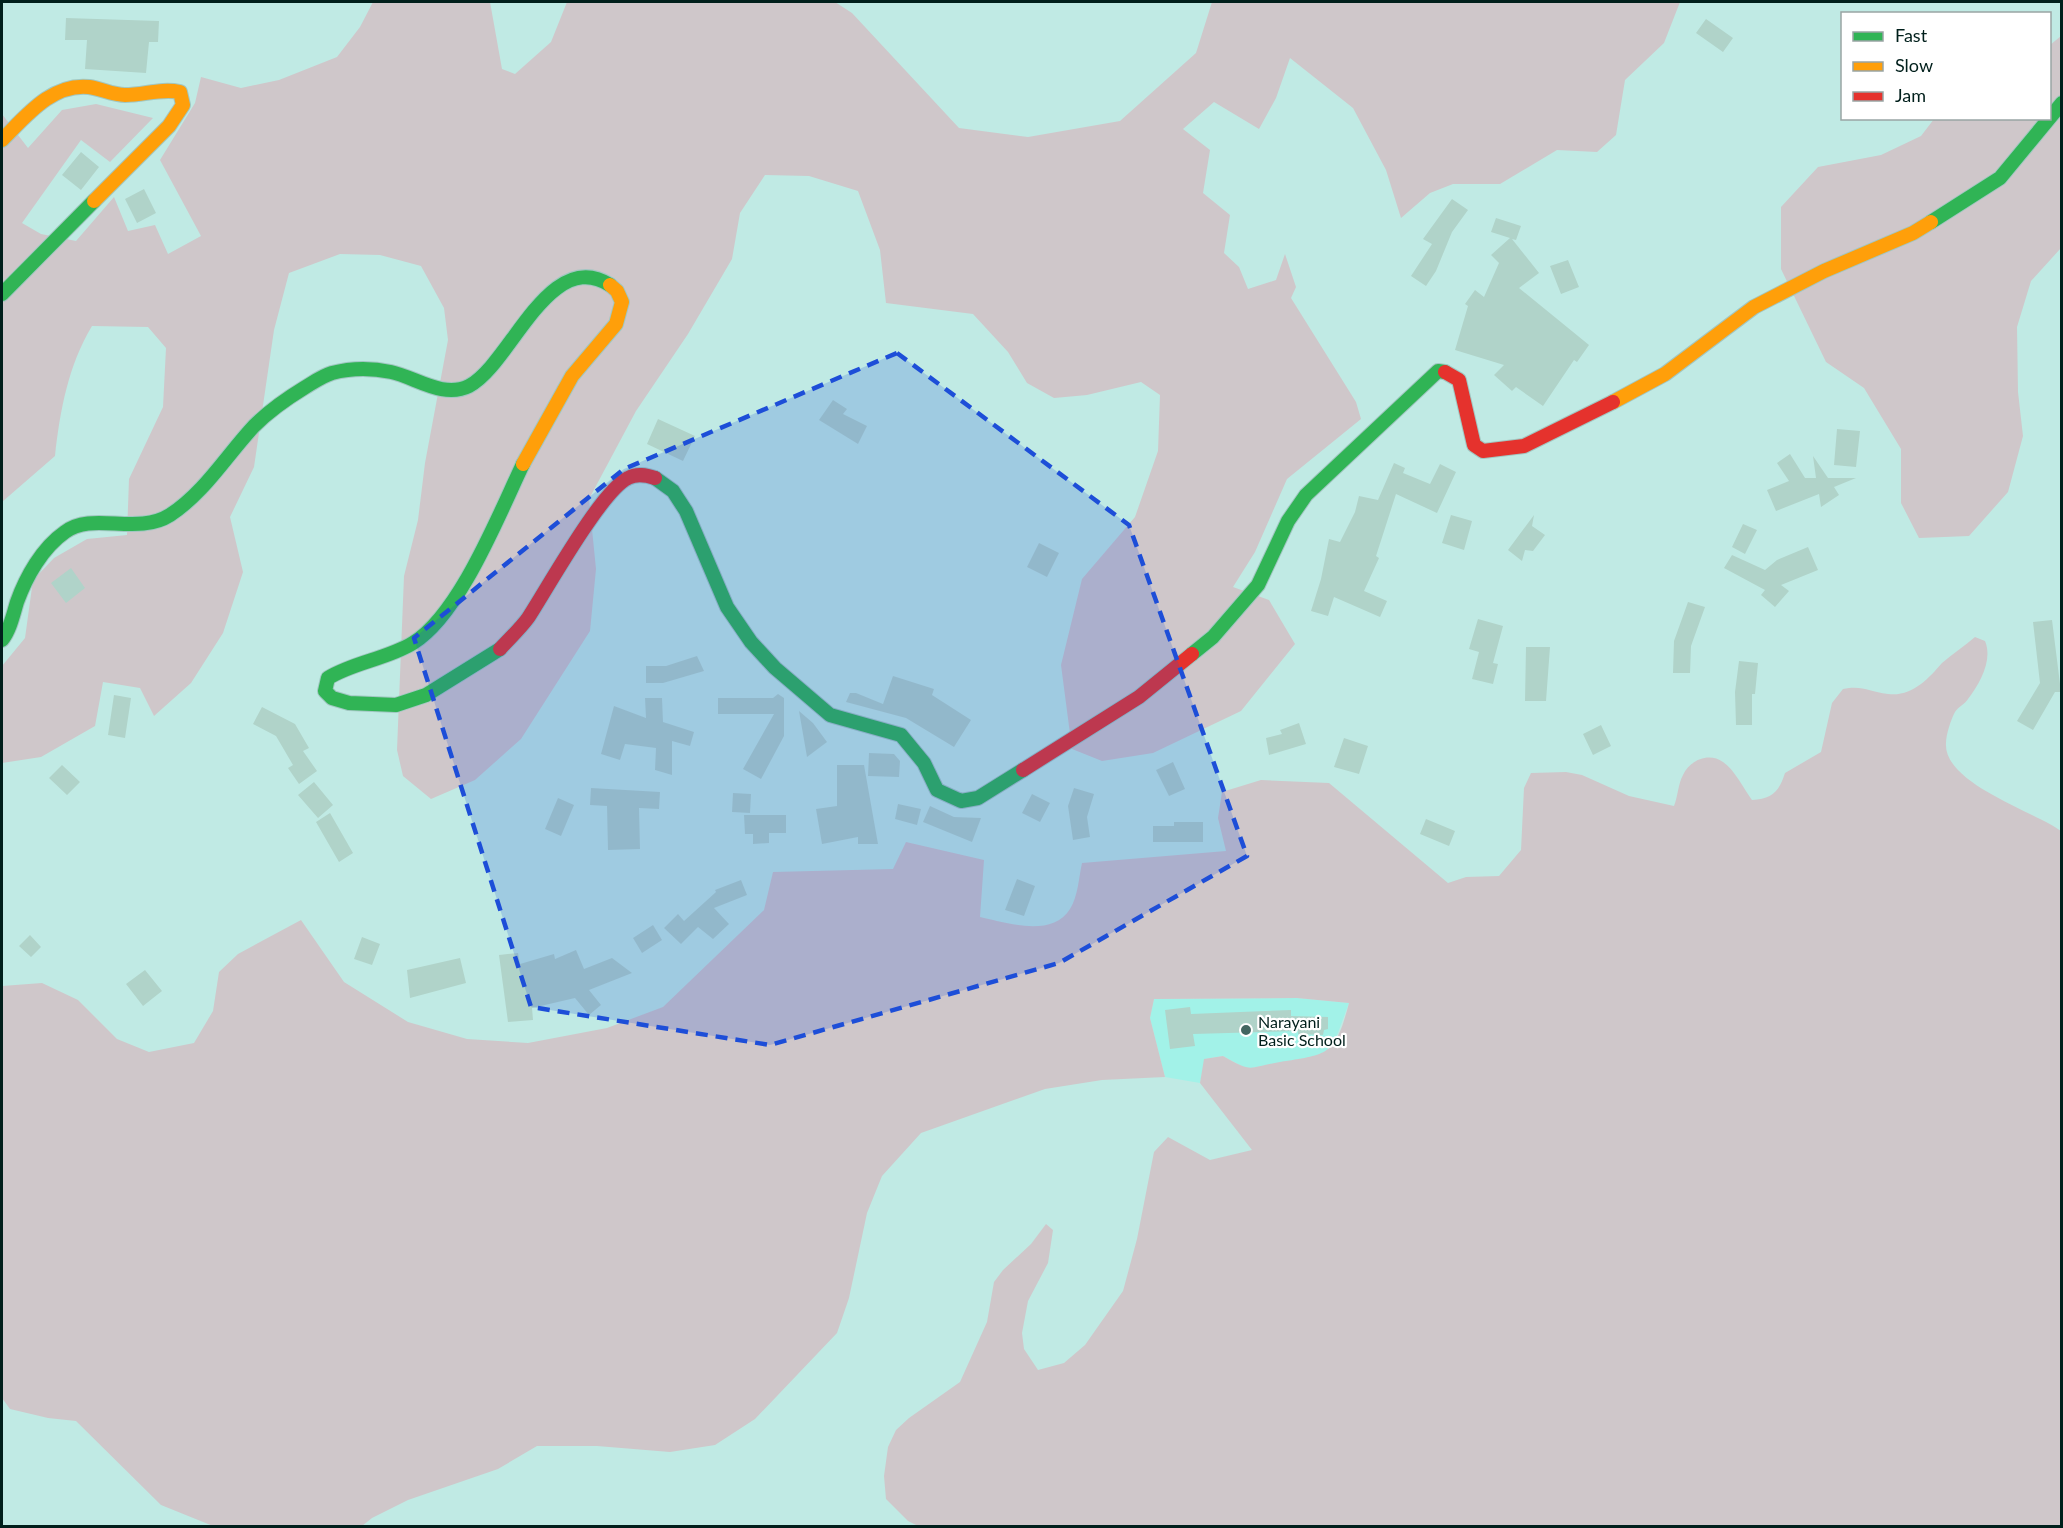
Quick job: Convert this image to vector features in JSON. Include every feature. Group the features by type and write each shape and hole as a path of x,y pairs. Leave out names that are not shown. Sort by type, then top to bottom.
{"street":[{"path":"2,140 55,91 88,87 118,96 146,95 165,88 180,92 183,105 169,126 2,294"},
{"path":"2051,118 2061,104"},
{"path":"2,640 6,635 28,573 67,530 87,525 141,528 168,516 196,493 235,451 252,428 284,399 329,373 351,369 374,369 399,374 452,392 472,386 560,284 582,276 598,278 614,286 621,298 622,313 613,329 579,366 550,408 475,564 447,608 414,643 345,666 328,678 325,691 332,699 349,703 396,705 426,695 465,673 500,649 527,619 550,580 607,499 627,478 643,474 657,478 673,491 686,511 727,608 751,642 775,668 830,715 901,735 924,763 937,790 961,801 978,798 1139,697 1212,637 1258,585 1288,521 1306,495 1438,371 1451,373 1459,380 1474,445 1483,451 1524,446 1594,413 1665,374 1754,307 1824,271 1913,233 2000,178 2049,120"}],"highlighted area":[{"path":"897,353 1129,525 1247,856 1059,963 770,1045 531,1007 414,638 624,469"}],"shaded area":[{"path":"373,2 490,2 502,69 515,74 551,42 567,2 835,2 852,13 959,128 1028,137 1120,121 1196,53 1212,2 1680,2 1664,43 1625,80 1616,135 1597,152 1557,150 1500,184 1453,184 1430,193 1401,218 1386,170 1353,108 1290,58 1276,98 1259,129 1214,102 1183,129 1210,150 1203,193 1230,215 1224,253 1239,267 1248,289 1276,280 1285,254 1296,287 1291,298 1356,402 1361,419 1287,479 1255,552 1233,587 1269,600 1295,644 1241,711 1153,753 1102,761 1072,749 1061,665 1082,579 1135,517 1158,451 1160,395 1141,382 1087,395 1054,398 1027,383 1008,352 973,314 886,303 880,250 858,191 809,176 765,175 740,213 732,259 688,334 636,411 589,499 596,569 590,631 521,739 475,780 431,799 403,776 397,750 404,576 418,520 425,463 448,340 444,308 421,266 380,255 340,254 289,273 274,330 254,467 230,517 243,572 223,633 191,683 154,716 140,688 103,682 95,726 41,757 2,763 2,666 25,638 33,580 54,558 87,539 127,535 129,479 163,407 166,348 148,327 92,326 77,357 66,389 55,456 2,502 2,114 28,148 62,110 96,104 153,118 110,162 81,140 22,223 41,234 76,241 114,197 128,231 155,225 168,254 201,236 160,160 195,103 201,77 241,88 279,80 337,57 360,27"},
{"path":"2061,36 2061,248 2031,281 2017,327 2018,392 2023,436 2008,492 1969,536 1919,538 1901,503 1901,449 1864,388 1826,362 1781,269 1781,207 1818,167 1881,155 1921,136 1933,120 2051,120 2051,44"},
{"path":"1975,637 1985,641 1986,663 1977,686 1967,701 1956,710 1952,719 1946,740 1949,757 1959,771 1992,795 2061,831 2061,1526 918,1526 908,1521 886,1499 884,1476 888,1447 896,1430 909,1418 960,1382 987,1322 994,1282 1003,1270 1031,1244 1046,1224 1053,1230 1048,1263 1028,1301 1022,1333 1024,1349 1038,1370 1064,1363 1085,1345 1123,1291 1137,1239 1154,1152 1168,1137 1210,1160 1252,1150 1200,1083 1204,1059 1223,1056 1250,1068 1320,1054 1334,1043 1349,1003 1297,998 1154,999 1150,1018 1165,1077 1102,1080 1045,1089 921,1133 882,1176 867,1213 849,1298 837,1333 755,1419 715,1445 670,1452 597,1446 537,1446 498,1469 408,1500 372,1518 362,1526 213,1526 161,1505 76,1421 48,1418 10,1409 2,1398 2,986 42,983 78,1000 117,1039 149,1052 194,1043 213,1011 219,972 238,954 301,920 344,982 408,1022 467,1039 528,1043 607,1028 663,1007 764,910 773,872 893,869 906,842 984,860 980,917 1016,925 1041,926 1062,918 1070,909 1077,893 1082,863 1226,851 1218,818 1222,792 1261,780 1329,783 1448,883 1466,877 1499,876 1521,850 1524,788 1531,773 1566,772 1582,775 1629,796 1674,806 1680,782 1686,770 1700,759 1712,758 1718,759 1731,769 1752,800 1765,798 1777,790 1785,773 1821,752 1832,703 1843,689 1861,688 1888,694 1905,693 1919,686 1942,663"},
{"name":"Narayani Basic School","path":"1297,998 1349,1003 1335,1041 1322,1055 1247,1069 1223,1056 1205,1059 1200,1083 1165,1077 1150,1018 1154,999"}],"building":[{"path":"66,18 159,21 158,42 149,42 146,73 85,69 87,40 65,40"},
{"path":"1706,19 1733,38 1723,52 1696,33"},
{"path":"81,152 99,167 81,190 62,175"},
{"path":"144,189 156,213 137,223 125,199"},
{"path":"1452,199 1468,210 1452,232 1436,271 1426,286 1411,276 1432,244 1423,239"},
{"path":"1496,218 1521,226 1516,240 1512,239 1539,273 1519,288 1589,345 1577,362 1574,360 1543,406 1516,387 1512,391 1494,375 1504,365 1455,350 1468,306 1465,304 1475,290 1484,297 1499,263 1491,255 1510,238 1491,232"},
{"path":"1568,260 1579,287 1561,294 1550,266"},
{"path":"833,400 847,409 843,414 867,426 858,444 819,420"},
{"path":"658,419 695,436 683,461 647,444"},
{"path":"1837,429 1860,431 1856,467 1834,465"},
{"path":"1790,454 1805,478 1816,478 1813,456 1828,478 1856,478 1834,487 1839,495 1821,507 1819,494 1776,511 1767,490 1789,481 1777,463"},
{"path":"1394,463 1405,468 1403,473 1430,484 1440,464 1456,472 1437,513 1396,494 1376,556 1379,558 1364,591 1387,601 1380,617 1334,597 1328,616 1311,611 1321,579 1329,539 1340,542 1355,512 1359,496 1378,500"},
{"path":"1451,515 1472,521 1464,550 1442,543"},
{"path":"1534,515 1532,526 1545,535 1533,551 1525,550 1522,561 1508,550"},
{"path":"1743,524 1757,530 1745,554 1732,547"},
{"path":"1039,543 1059,553 1047,577 1027,567"},
{"path":"1808,547 1818,570 1781,585 1789,591 1775,607 1761,595 1765,590 1724,568 1732,555 1765,570 1777,560"},
{"path":"71,568 85,588 66,603 51,583"},
{"path":"1688,602 1705,607 1691,646 1690,673 1673,673 1674,641"},
{"path":"1478,619 1503,626 1493,663 1498,664 1493,684 1472,679 1479,652 1469,649"},
{"path":"2052,620 2061,692 2055,692 2033,730 2017,721 2040,683 2033,622"},
{"path":"1526,647 1550,647 1546,701 1525,701"},
{"path":"697,656 704,671 663,683 646,683 646,666 666,666"},
{"path":"1739,661 1758,663 1755,694 1752,694 1752,725 1736,725 1735,692"},
{"path":"893,676 934,689 932,695 971,720 954,747 906,718 846,702 850,693 856,693 883,704"},
{"path":"778,694 784,698 784,736 761,779 743,769 774,714 718,714 718,698 773,698"},
{"path":"114,695 131,698 125,738 108,735"},
{"path":"645,698 662,698 663,722 694,732 690,746 672,741 672,775 655,770 656,748 625,744 620,760 601,754 614,706 646,718"},
{"path":"262,707 295,724 309,748 303,751 317,771 299,784 288,768 293,765 276,736 253,724"},
{"path":"799,711 813,723 827,742 807,757"},
{"path":"1299,723 1306,744 1269,755 1266,738 1282,734 1280,730"},
{"path":"1601,725 1611,746 1593,755 1583,734"},
{"path":"1344,738 1368,746 1359,774 1334,767"},
{"path":"869,753 894,754 900,761 899,777 868,776"},
{"path":"1173,762 1185,789 1169,796 1156,770"},
{"path":"62,765 80,782 67,795 49,778"},
{"path":"837,765 864,765 878,844 858,844 858,837 822,844 816,809 837,806"},
{"path":"314,782 333,805 318,818 298,795"},
{"path":"591,788 660,792 659,809 639,808 640,849 608,850 607,806 590,805"},
{"path":"1074,788 1094,794 1087,817 1090,837 1073,840 1068,806"},
{"path":"733,793 751,794 750,813 732,812"},
{"path":"1032,794 1050,803 1040,822 1022,813"},
{"path":"558,798 574,805 561,836 545,829"},
{"path":"898,804 921,809 917,825 895,819"},
{"path":"930,806 954,817 981,818 972,842 923,822"},
{"path":"330,813 353,853 339,862 316,822"},
{"path":"744,815 786,815 786,833 769,833 769,843 753,844 753,834 745,834"},
{"path":"1426,819 1455,831 1449,846 1420,834"},
{"path":"1174,822 1203,822 1203,842 1153,842 1153,826 1174,826"},
{"path":"1017,879 1035,886 1024,916 1005,910"},
{"path":"741,880 747,895 714,908 729,924 713,939 698,927 681,944 664,928 678,914 684,921 716,892 715,890"},
{"path":"653,925 662,940 642,953 633,938"},
{"path":"30,935 41,947 31,957 19,946"},
{"path":"362,937 380,944 372,965 354,959"},
{"path":"576,950 584,969 612,958 632,973 589,990 601,1005 589,1015 575,998 532,1008 533,1020 508,1022 499,955 518,953 520,964 554,954 555,959"},
{"path":"460,958 466,983 410,998 407,970"},
{"path":"145,970 162,991 143,1006 126,984"},
{"path":"1190,1007 1191,1014 1291,1010 1291,1016 1328,1017 1328,1029 1324,1030 1323,1035 1298,1034 1298,1031 1193,1034 1195,1046 1170,1049 1165,1010"}],"traffic: fast":[{"path":"2051,116 2062,103"},
{"path":"1931,222 2000,178 2048,120"},
{"path":"2,294 94,201"},
{"path":"2,640 30,573 49,546 65,532 88,523 143,524 170,515 205,485 260,421 284,401 318,379 339,371 369,369 391,372 439,389 449,390 469,386 485,374 532,313 550,294 568,281 588,277 610,285"},
{"path":"1192,654 1213,637 1258,585 1288,521 1306,495 1438,371 1445,372"},
{"path":"500,649 426,695 396,705 349,703 332,698 325,691 328,678 413,643 447,610 477,561 523,464"},
{"path":"655,478 673,491 686,511 727,607 751,642 775,668 830,715 901,735 924,763 937,790 961,801 978,798 1023,770"}],"traffic: slow":[{"path":"2,140 30,112 63,90 89,87 125,95 180,92 183,105 169,126 94,201"},
{"path":"1613,402 1665,374 1754,307 1824,271 1913,233 1931,222"},
{"path":"523,464 572,376 616,324 622,302 617,291 610,285"}],"traffic: jam":[{"path":"1445,372 1459,380 1474,445 1483,451 1524,446 1613,402"},
{"path":"500,649 528,618 604,501 628,478 635,475 655,478"},
{"path":"1023,770 1139,697 1192,654"}],"place":[{"name":"Narayani Basic School","path":"1246,1030"}]}
